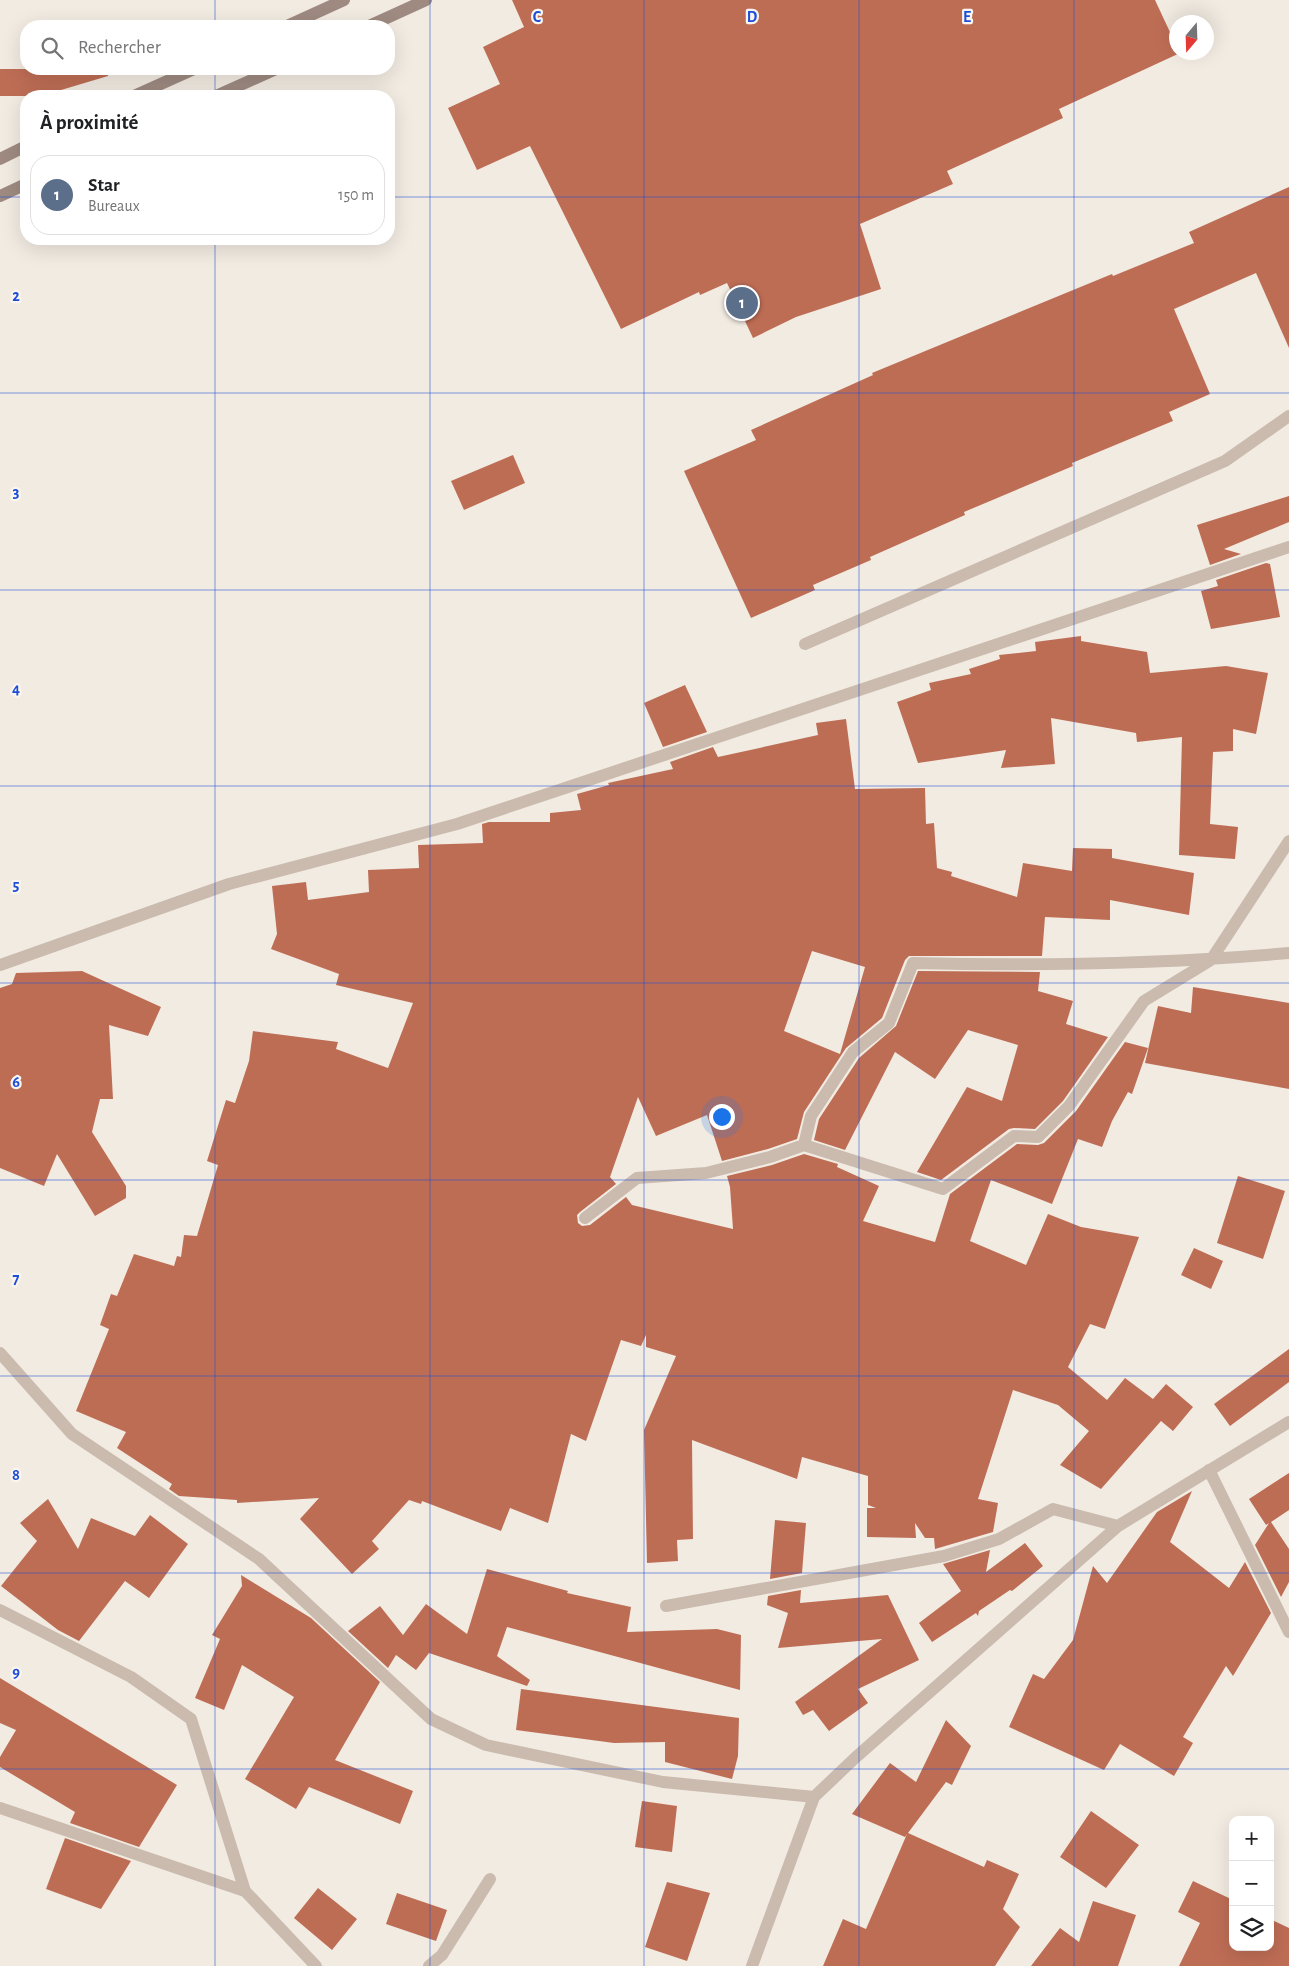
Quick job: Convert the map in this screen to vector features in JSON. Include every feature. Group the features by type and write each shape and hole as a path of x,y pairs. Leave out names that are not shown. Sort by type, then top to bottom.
{"main road":[{"path":"300,20 344,0"},
{"path":"381,20 426,0"},
{"path":"147,90 181,75"},
{"path":"229,90 263,75"},
{"path":"0,159 20,149"},
{"path":"0,196 20,187"}],"street":[{"path":"805,644 1225,461 1289,416"},
{"path":"0,965 229,884 457,824 1289,547"},
{"path":"585,1218 637,1178 706,1173 770,1157 804,1145 943,1189 1014,1136 1038,1137 1069,1106 1144,1000 1210,960 1289,841"},
{"path":"804,1145 811,1116 853,1052 889,1023 913,963 999,965 1210,960 1289,953"},
{"path":"0,1353 72,1434 259,1559 431,1719 486,1745 662,1782 814,1797"},
{"path":"752,1966 814,1797 862,1752 1118,1526 1289,1422"},
{"path":"1209,1470 1289,1632"},
{"path":"666,1606 944,1556 999,1539 1053,1509 1118,1526"},
{"path":"0,1610 131,1677 191,1719 245,1891 316,1966"},
{"path":"0,1808 245,1891"},
{"path":"429,1966 442,1955 490,1879"}],"building":[{"path":"512,0 1155,0 1169,30 1169,58 1059,109 1063,118 947,171 953,184 860,224 881,289 796,317 753,338 727,283 700,295 699,292 621,329 530,146 477,170 448,108 500,84 483,47 524,27"},
{"path":"0,69 20,69 20,75 108,75 61,90 20,90 20,96 0,96"},
{"path":"1289,187 1289,348 1256,273 1174,309 1210,394 1169,412 1173,421 1072,463 1073,466 964,512 965,515 870,557 871,560 813,585 815,590 751,618 684,471 756,440 751,430 873,375 872,373 1112,274 1113,276 1194,243 1189,232"},
{"path":"513,455 525,483 464,510 451,481"},
{"path":"1289,496 1289,522 1224,549 1241,554 1210,565 1197,525"},
{"path":"1266,563 1270,564 1280,617 1211,629 1201,591 1218,586 1216,580"},
{"path":"1081,636 1081,641 1147,652 1150,673 1226,666 1268,673 1256,734 1233,729 1233,751 1213,752 1210,824 1238,827 1235,859 1179,855 1182,737 1137,742 1136,733 1051,718 1055,764 1001,768 1006,750 918,763 897,702 931,690 929,683 971,674 969,669 1000,659 999,655 1036,651 1035,642"},
{"path":"685,685 707,732 663,747 644,703"},
{"path":"846,719 855,789 925,788 926,824 934,823 937,868 952,872 951,876 1017,897 1023,863 1072,871 1073,848 1112,849 1112,858 1194,873 1189,915 1110,900 1110,920 1045,917 1042,956 909,956 905,960 882,1018 846,1048 804,1112 797,1139 722,1161 707,1115 656,1136 638,1097 610,1177 616,1184 577,1215 578,1223 582,1226 590,1225 626,1197 632,1205 733,1229 730,1187 727,1176 772,1165 804,1154 838,1164 837,1167 879,1186 863,1221 935,1242 950,1194 1017,1144 1038,1145 1044,1143 1076,1111 1125,1042 1148,1048 1132,1094 1128,1092 1112,1121 1102,1147 1078,1139 1052,1204 991,1180 970,1241 1026,1265 1048,1214 1081,1227 1139,1237 1105,1329 1090,1324 1068,1367 1107,1400 1125,1378 1153,1399 1166,1384 1193,1407 1173,1431 1161,1421 1101,1489 1060,1465 1089,1431 1058,1405 1013,1390 978,1499 998,1503 993,1532 935,1549 934,1538 925,1538 915,1523 916,1538 867,1537 867,1508 876,1508 868,1505 868,1476 802,1457 797,1479 692,1440 693,1539 677,1540 678,1561 647,1563 644,1430 676,1356 646,1347 646,1335 641,1346 621,1340 586,1441 571,1434 548,1523 510,1508 501,1531 422,1501 421,1504 409,1500 372,1541 379,1549 352,1574 300,1519 319,1498 237,1503 237,1500 179,1496 169,1489 172,1484 117,1448 126,1432 76,1411 109,1329 100,1325 111,1294 117,1296 134,1254 174,1266 177,1256 181,1257 184,1235 197,1236 218,1165 207,1161 226,1100 235,1103 249,1061 253,1031 338,1042 336,1049 388,1068 413,1003 336,985 339,974 271,949 277,934 272,886 306,882 308,900 369,892 368,870 419,868 418,845 483,843 482,824 489,822 550,822 550,813 581,810 577,794 609,785 608,783 673,769 670,762 713,747 718,757 818,735 816,723","holes":["812,951 865,967 840,1054 784,1031"]},
{"path":"82,971 161,1007 148,1036 109,1025 113,1099 100,1099 92,1132 126,1186 126,1198 95,1216 57,1154 44,1186 0,1168 0,988 12,984 16,973"},
{"path":"918,971 1040,972 1038,991 1073,1001 1066,1024 1108,1037 1063,1101 1035,1129 1009,1129 941,1180 917,1172 967,1087 1002,1101 1018,1045 968,1030 935,1079 895,1052 845,1150 814,1140 819,1119 859,1058 896,1026"},
{"path":"1193,987 1289,1003 1289,1089 1145,1063 1158,1006 1191,1013"},
{"path":"1238,1176 1285,1191 1263,1259 1217,1243"},
{"path":"1194,1248 1223,1261 1211,1289 1181,1275"},
{"path":"1289,1349 1289,1382 1230,1426 1214,1404"},
{"path":"1289,1473 1289,1510 1271,1522 1289,1549 1289,1582 1281,1597 1255,1545 1269,1523 1266,1525 1249,1499"},
{"path":"1192,1491 1170,1542 1229,1588 1245,1562 1271,1613 1233,1676 1226,1666 1183,1737 1193,1743 1174,1776 1120,1744 1104,1770 1009,1727 1033,1674 1044,1679 1073,1640 1093,1566 1107,1583 1157,1512"},
{"path":"48,1499 78,1549 91,1518 135,1536 150,1515 188,1544 149,1598 125,1581 79,1641 58,1630 1,1586 37,1541 20,1523"},
{"path":"775,1520 806,1523 802,1573 770,1579"},
{"path":"1025,1543 1043,1566 1012,1591 1010,1590 979,1611 978,1616 976,1613 932,1642 919,1623 961,1591 943,1564 990,1550 986,1572"},
{"path":"487,1569 568,1591 567,1593 631,1607 627,1632 717,1629 741,1635 740,1690 507,1627 497,1656 530,1680 527,1686 429,1653 416,1670 396,1655 388,1668 348,1631 380,1606 403,1635 426,1604 467,1634"},
{"path":"241,1575 311,1618 380,1682 335,1760 413,1791 400,1824 309,1787 296,1809 245,1779 294,1697 242,1665 224,1710 195,1698 220,1639 212,1635 242,1586"},
{"path":"801,1590 800,1603 888,1595 919,1660 858,1689 868,1703 829,1731 813,1710 803,1715 795,1702 882,1639 778,1648 788,1613 767,1605 768,1596"},
{"path":"0,1678 177,1785 139,1847 70,1823 75,1812 0,1767 0,1757 16,1730 0,1723"},
{"path":"521,1689 739,1718 738,1756 732,1779 665,1762 665,1742 614,1743 516,1730"},
{"path":"946,1720 971,1746 952,1785 946,1782 908,1833 984,1867 987,1860 1019,1874 1003,1909 1020,1927 995,1966 823,1966 843,1919 866,1929 907,1834 905,1837 852,1814 890,1763 916,1782"},
{"path":"642,1801 677,1806 672,1852 635,1847"},
{"path":"1091,1811 1139,1845 1106,1888 1060,1857"},
{"path":"65,1838 131,1861 101,1909 46,1889"},
{"path":"1193,1881 1229,1898 1229,1951 1274,1951 1274,1921 1289,1928 1289,1966 1179,1966 1200,1923 1178,1912"},
{"path":"667,1882 710,1893 687,1961 645,1947"},
{"path":"318,1888 357,1919 332,1950 294,1918"},
{"path":"397,1893 447,1910 436,1941 386,1924"},
{"path":"1093,1901 1136,1915 1118,1966 1031,1966 1060,1928 1079,1942"}],"place":[{"name":"Star","path":"742,303"}]}
